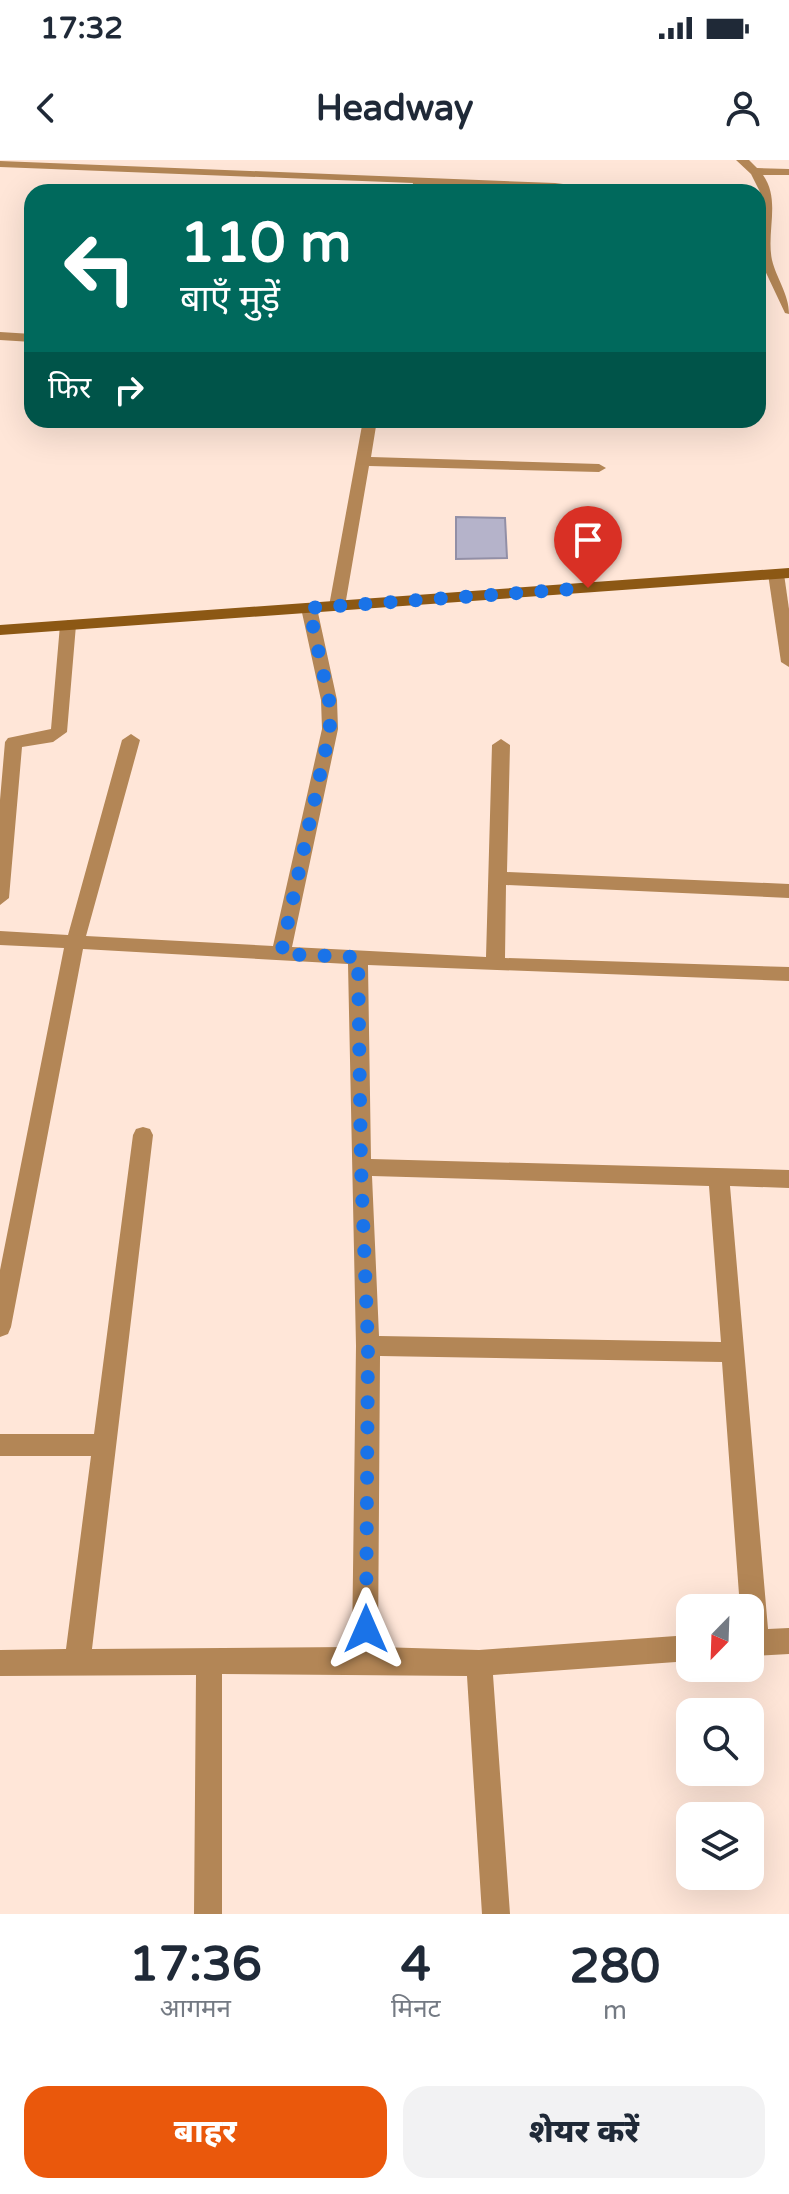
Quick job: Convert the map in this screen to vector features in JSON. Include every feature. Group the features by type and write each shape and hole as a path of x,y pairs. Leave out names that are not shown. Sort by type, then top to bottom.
{"main road":[{"path":"0,630 782,574"}],"street":[{"path":"742,160 757,171 764,184"},
{"path":"0,164 380,184"},
{"path":"757,171 789,172"},
{"path":"766,187 766,221"},
{"path":"766,257 774,283 789,310"},
{"path":"0,336 24,338"},
{"path":"337,606 368,428"},
{"path":"361,461 599,468"},
{"path":"782,574 789,662"},
{"path":"281,954 330,729 329,700 309,608"},
{"path":"0,898 7,742 47,738 59,732 68,625"},
{"path":"1,1313 75,942 131,740"},
{"path":"495,965 501,745"},
{"path":"497,878 789,891"},
{"path":"0,938 495,965 789,974"},
{"path":"358,957 368,1346 365,1660"},
{"path":"77,1662 143,1135"},
{"path":"361,1167 789,1179"},
{"path":"719,1177 750,1594"},
{"path":"368,1346 733,1352"},
{"path":"0,1445 104,1445"},
{"path":"764,1642 789,1641"},
{"path":"0,1663 365,1660 479,1663 676,1649"},
{"path":"208,1914 209,1661"},
{"path":"479,1663 496,1914"}],"building":[{"path":"456,517 505,518 507,558 456,559"}],"route":[{"path":"366,1629 368,1346 358,957 281,954 330,729 329,700 309,608 588,588"}]}
